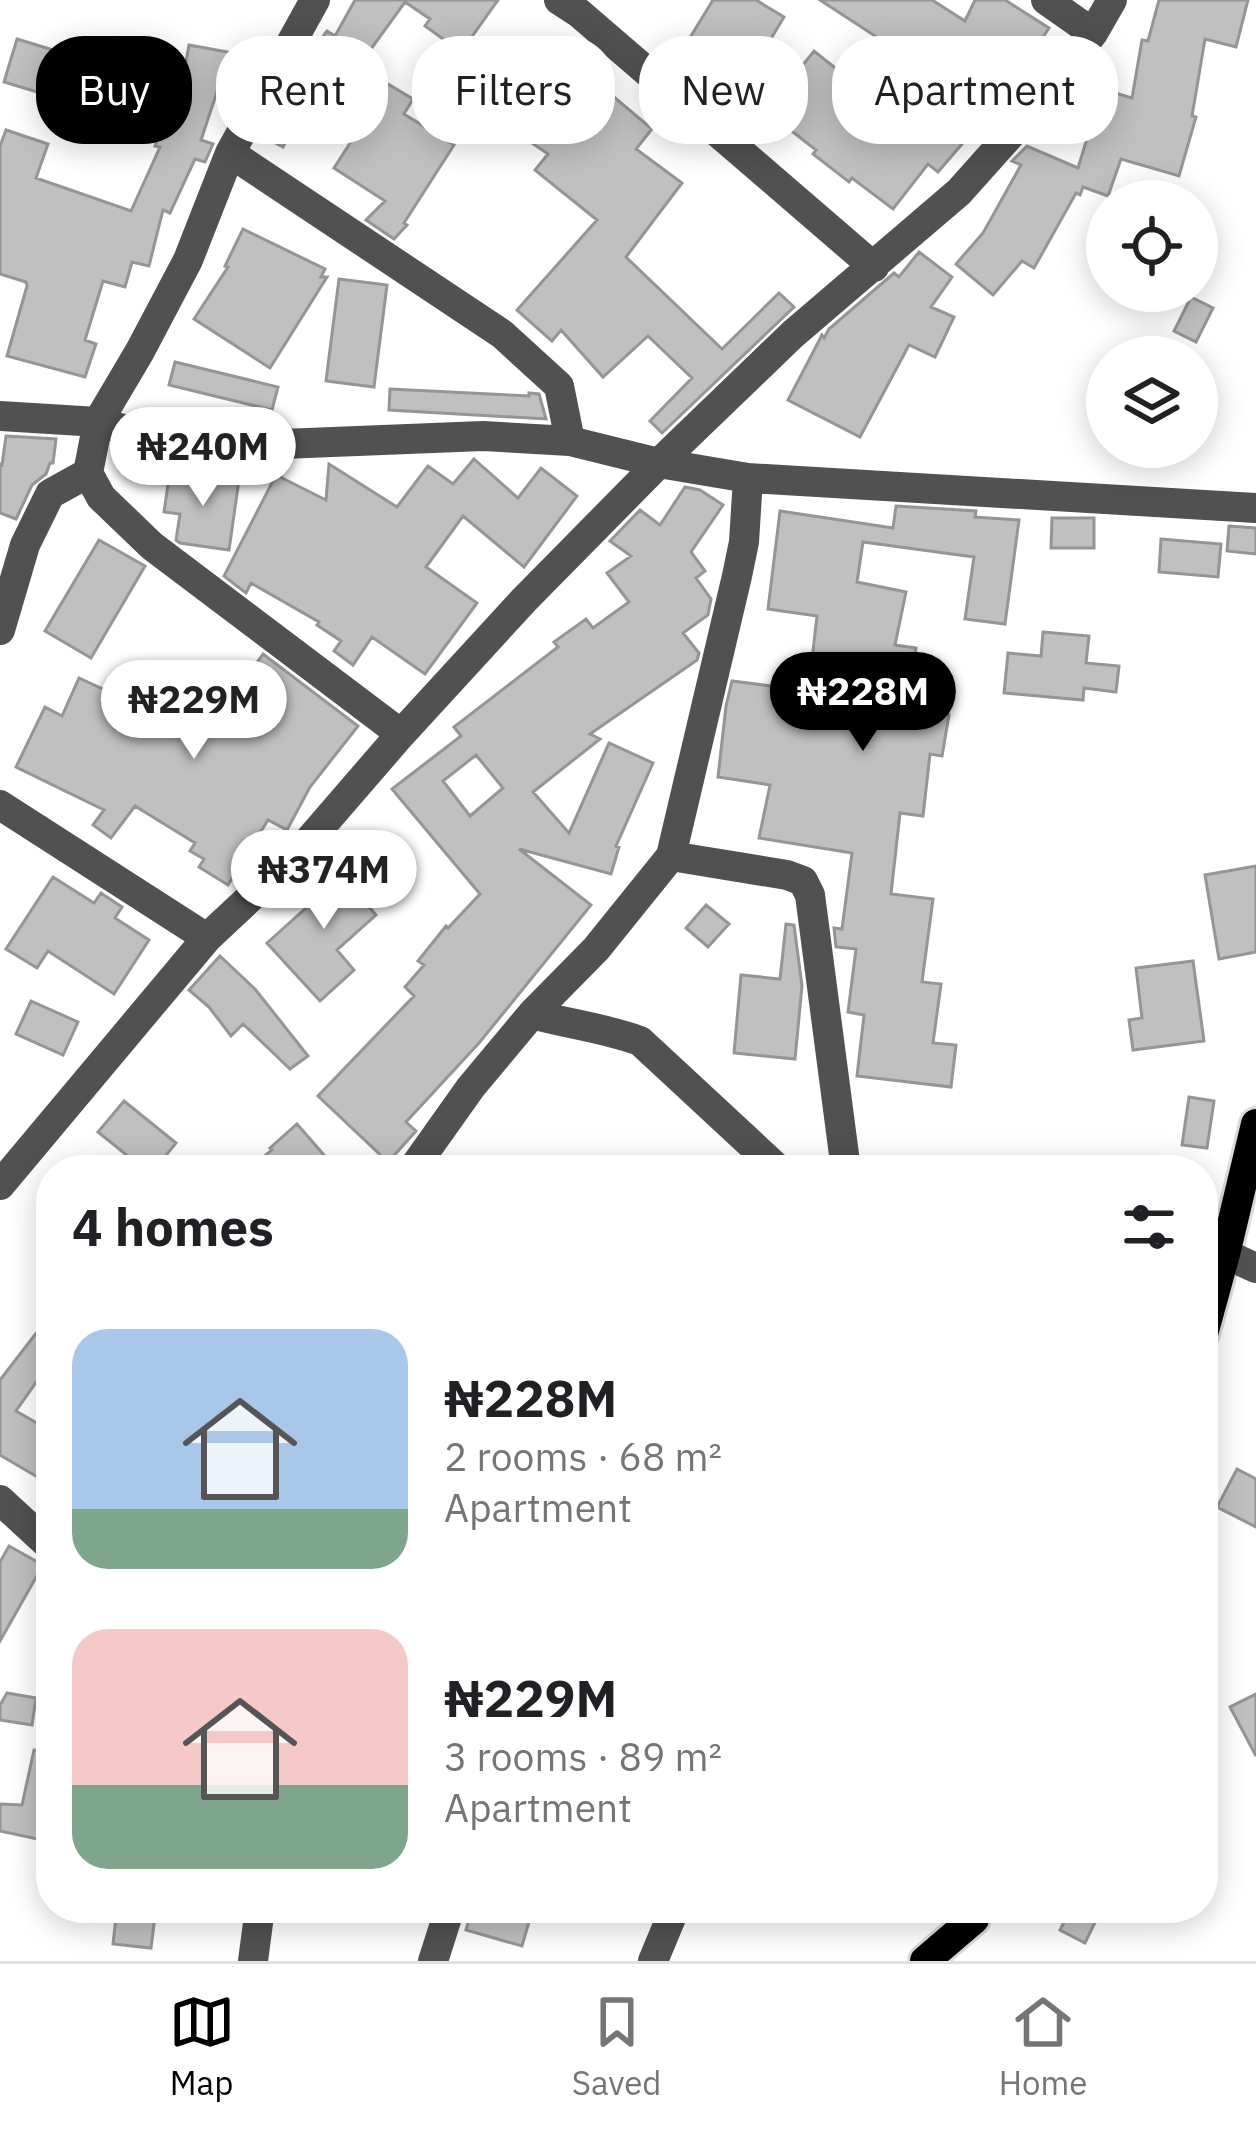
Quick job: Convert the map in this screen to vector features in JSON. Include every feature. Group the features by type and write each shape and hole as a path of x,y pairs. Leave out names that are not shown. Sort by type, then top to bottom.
{"main road":[{"path":"1218,1279 1256,1124"},
{"path":"925,1961 967,1923"},
{"path":"953,1961 972,1923"}],"street":[{"path":"315,0 230,153 188,260 98,422 88,473 101,496 152,546 401,734"},
{"path":"559,0 874,267"},
{"path":"1046,0 1093,33"},
{"path":"6,1167 207,938 299,852 524,600 793,334 959,191 1036,107 1093,33 1112,0"},
{"path":"230,153 502,334 559,386 570,441"},
{"path":"0,416 98,422 169,442 257,445 483,436 570,441 748,478 1256,508"},
{"path":"0,630 25,544 50,494 88,473"},
{"path":"423,1155 471,1087 596,949 670,856 737,576 748,478"},
{"path":"0,805 207,938"},
{"path":"670,856 802,881 810,895 844,1155"},
{"path":"532,1015 614,1031 640,1041 763,1155"},
{"path":"1225,1254 1256,1268"},
{"path":"0,1500 36,1533"},
{"path":"253,1961 258,1923"},
{"path":"433,1961 445,1923"},
{"path":"653,1961 669,1923"}],"building":[{"path":"355,0 498,0 472,36 439,36 425,26 430,19 405,2 380,36 335,36"},
{"path":"713,0 756,0 784,17 773,36 691,36"},
{"path":"820,0 932,0 965,21 975,0 1005,0 1049,28 1044,36 875,36"},
{"path":"1159,0 1248,0 1236,47 1205,39 1192,116 1196,117 1179,176 1121,159 1114,180 1086,180 1086,188 1076,193 1034,268 1022,261 993,295 956,264 983,233 1021,165 1012,161 1027,146 1078,168 1085,144 1118,144 1118,94 1132,98 1142,40 1148,41"},
{"path":"17,39 36,45 36,92 4,82"},
{"path":"192,46 216,50 216,95 201,140 213,144 205,162 195,159 170,213 163,210 149,266 132,262 125,287 103,281 85,340 96,344 85,377 7,356 27,286 0,274 0,146 6,130 36,140 36,144 48,144 36,178 131,211 160,147 155,146 192,144"},
{"path":"814,51 832,65 832,144 962,144 938,172 928,164 893,209 813,154 816,150 808,144 808,58"},
{"path":"388,84 412,98 404,114 412,119 412,144 454,145 394,239 366,220 385,201 334,168 349,144 388,144"},
{"path":"615,98 639,118 636,149 682,183 626,257 722,349 779,293 794,307 662,433 650,421 692,378 648,336 603,377 561,330 552,341 517,310 597,220 535,170 548,154 534,144 615,144"},
{"path":"243,229 325,269 321,277 327,277 270,368 194,319 228,267"},
{"path":"919,252 952,277 931,307 954,317 935,357 909,345 860,437 788,400 822,335 824,338 894,273 899,277"},
{"path":"339,279 387,285 374,387 326,381"},
{"path":"1184,312 1211,312 1199,336 1174,331"},
{"path":"175,362 278,387 272,410 169,385"},
{"path":"390,389 539,394 546,419 389,410"},
{"path":"6,436 56,439 53,463 32,485 16,519 0,513 0,464"},
{"path":"474,459 518,498 541,468 577,496 524,567 463,516 426,567 477,603 425,674 372,637 353,665 334,651 341,641 319,622 251,583 246,593 224,576 276,475 326,500 329,464 397,507 428,466 453,484"},
{"path":"170,471 239,480 229,550 176,540 180,514 164,512"},
{"path":"685,487 700,490 723,505 691,552 705,571 696,578 711,599 708,615 683,633 699,653 697,660 590,734 600,739 533,792 569,833 609,743 653,763 616,846 611,874 519,849 591,905 479,1043 406,1122 416,1131 394,1155 381,1155 318,1096 414,996 405,987 424,965 418,961 480,894 392,789 461,736 454,727 558,647 554,642 586,619 593,628 629,602 607,573 631,556 610,541 640,510 660,525","holes":["476,755 503,788 470,816 443,781"]},
{"path":"896,506 976,511 975,517 1019,520 1005,624 965,619 974,557 863,542 857,582 906,592 895,645 916,648 907,708 949,715 942,756 930,754 923,816 900,813 891,894 933,899 922,982 941,984 933,1043 956,1045 951,1087 857,1076 864,1015 848,1012 856,949 836,947 834,928 842,929 852,853 759,838 770,785 718,777 732,681 794,689 794,684 809,686 817,616 768,609 780,511 893,528"},
{"path":"1052,518 1094,518 1094,548 1051,548"},
{"path":"1229,526 1256,528 1256,554 1227,551"},
{"path":"1161,539 1221,544 1218,577 1159,572"},
{"path":"99,540 145,566 91,658 45,631"},
{"path":"1043,632 1089,636 1086,663 1119,666 1116,692 1084,688 1083,700 1004,693 1008,653 1041,656"},
{"path":"263,654 358,726 310,787 287,830 268,820 228,885 199,867 204,859 190,851 195,843 135,806 111,838 93,825 104,810 16,767 45,707 62,716 79,678 152,712 149,719 196,747"},
{"path":"345,859 360,877 350,886 376,915 337,950 354,970 320,1001 267,943 317,898 310,891"},
{"path":"1256,866 1256,952 1219,959 1205,875"},
{"path":"53,877 94,903 101,893 122,907 115,918 149,940 114,994 48,951 37,968 6,949"},
{"path":"706,905 729,924 708,947 686,928"},
{"path":"786,924 794,925 802,986 795,1059 734,1053 741,975 780,979"},
{"path":"220,956 255,989 308,1056 290,1069 243,1024 231,1036 189,990"},
{"path":"1193,961 1204,1041 1133,1050 1129,1020 1142,1018 1136,968"},
{"path":"31,1001 78,1022 63,1055 16,1034"},
{"path":"1189,1097 1214,1101 1207,1148 1182,1145"},
{"path":"124,1101 176,1143 166,1155 126,1155 98,1132"},
{"path":"297,1124 324,1155 266,1155"},
{"path":"36,1333 36,1382 16,1411 36,1422 36,1476 0,1455 0,1380"},
{"path":"1237,1469 1256,1479 1256,1527 1218,1505"},
{"path":"9,1546 36,1561 36,1577 0,1641 0,1562"},
{"path":"7,1693 36,1698 32,1725 0,1720 0,1705"},
{"path":"1256,1694 1256,1756 1230,1707"},
{"path":"36,1750 36,1839 0,1831 0,1804 22,1805"},
{"path":"115,1923 154,1923 151,1948 113,1944"},
{"path":"468,1923 529,1923 522,1946 466,1930"},
{"path":"1064,1923 1095,1923 1085,1943 1060,1930"}]}
